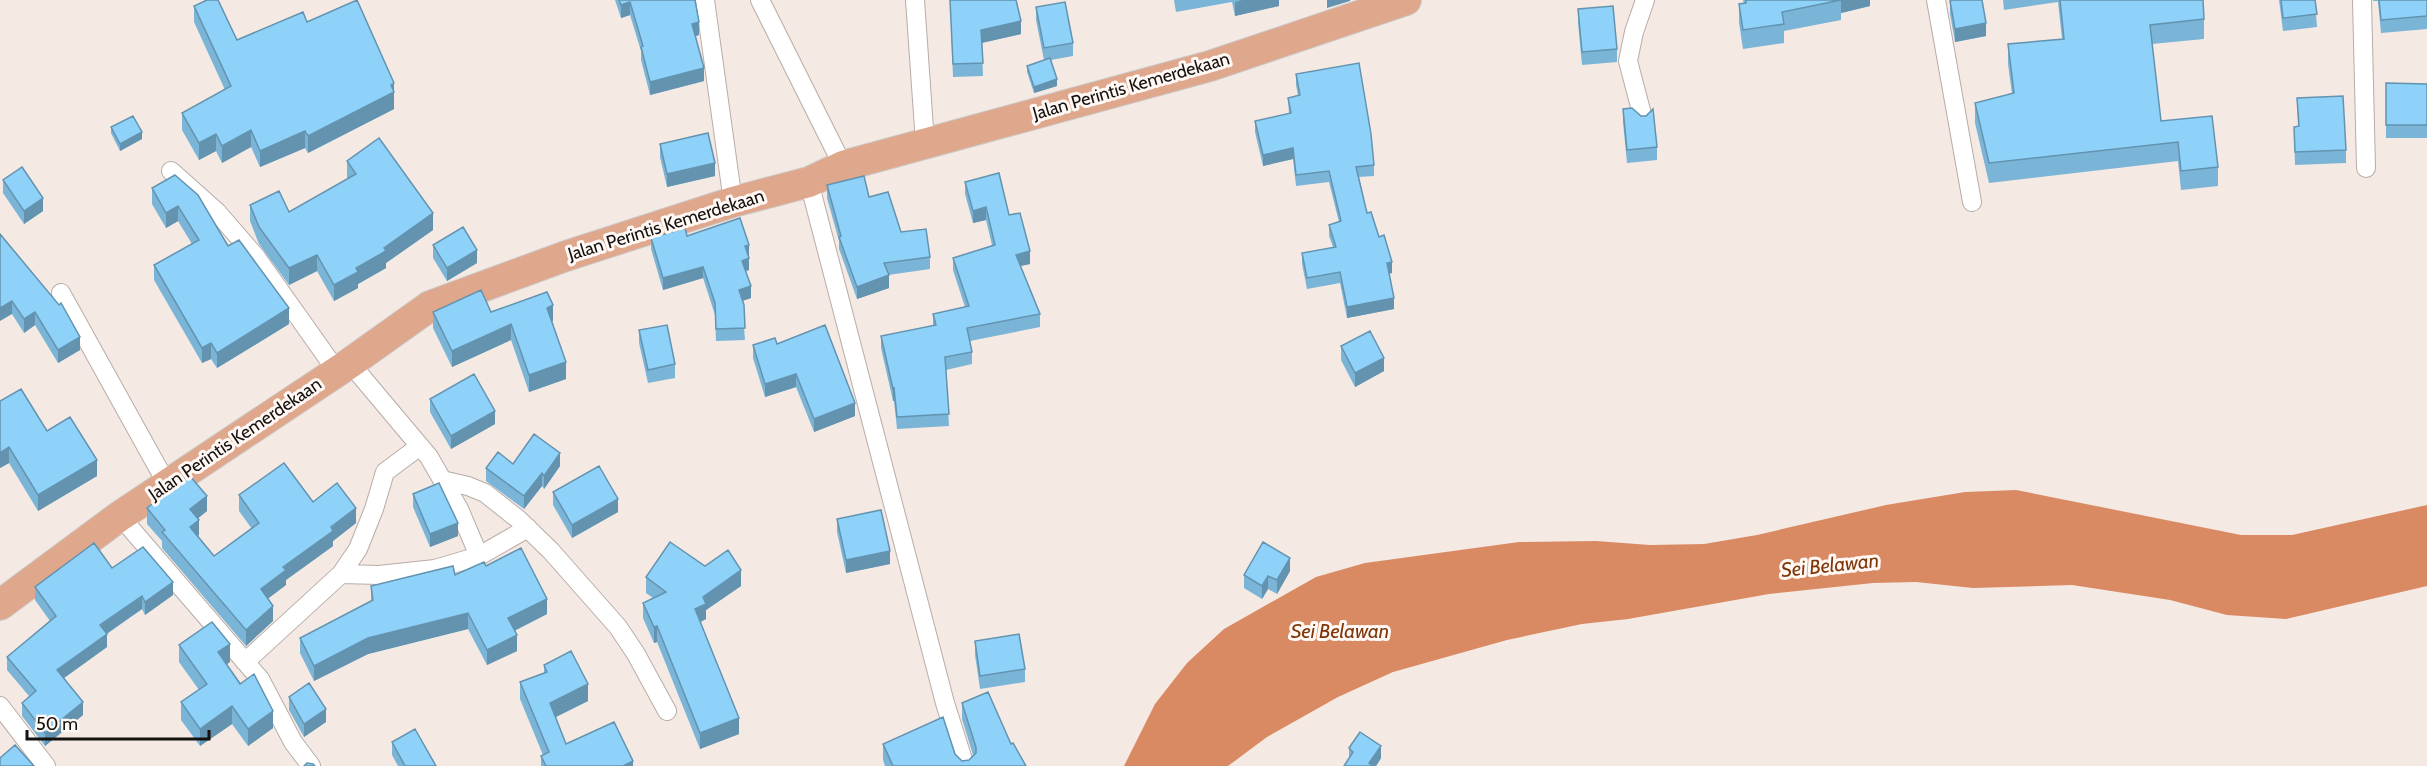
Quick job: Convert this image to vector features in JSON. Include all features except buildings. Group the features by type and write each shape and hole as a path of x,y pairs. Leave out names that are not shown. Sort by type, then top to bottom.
{"main road":[{"name":"Jalan Perintis Kemerdekaan","path":"0,605 120,516 168,486 430,306 566,256 733,202 809,182 843,166 1210,66 1406,0"}],"street":[{"path":"705,0 733,202"},
{"path":"760,0 843,166"},
{"path":"915,0 925,143"},
{"path":"1643,118 1628,62 1634,32 1645,0"},
{"path":"1936,0 1972,202"},
{"path":"2362,0 2366,168"},
{"path":"171,171 217,212 343,366 429,457 459,509 479,556"},
{"path":"809,182 942,691 965,766"},
{"path":"61,293 168,486"},
{"path":"245,662 341,574 358,549 374,509 385,472 420,446"},
{"path":"442,480 468,486 486,494 528,528 558,558 618,627 667,711"},
{"path":"120,516 260,680 304,764"},
{"path":"341,574 379,575 435,569 479,556 528,528"},
{"path":"0,706 46,766"}],"water":[{"name":"Sei Belawan","path":"2016,490 2241,535 2292,535 2427,505 2427,586 2286,619 2227,615 2170,600 2072,585 1973,588 1916,582 1873,583 1769,594 1628,619 1582,624 1507,640 1393,672 1338,697 1267,737 1228,766 1124,766 1155,704 1187,663 1224,629 1316,577 1365,563 1519,542 1596,541 1650,545 1704,544 1757,535 1886,505 1965,492"}]}
